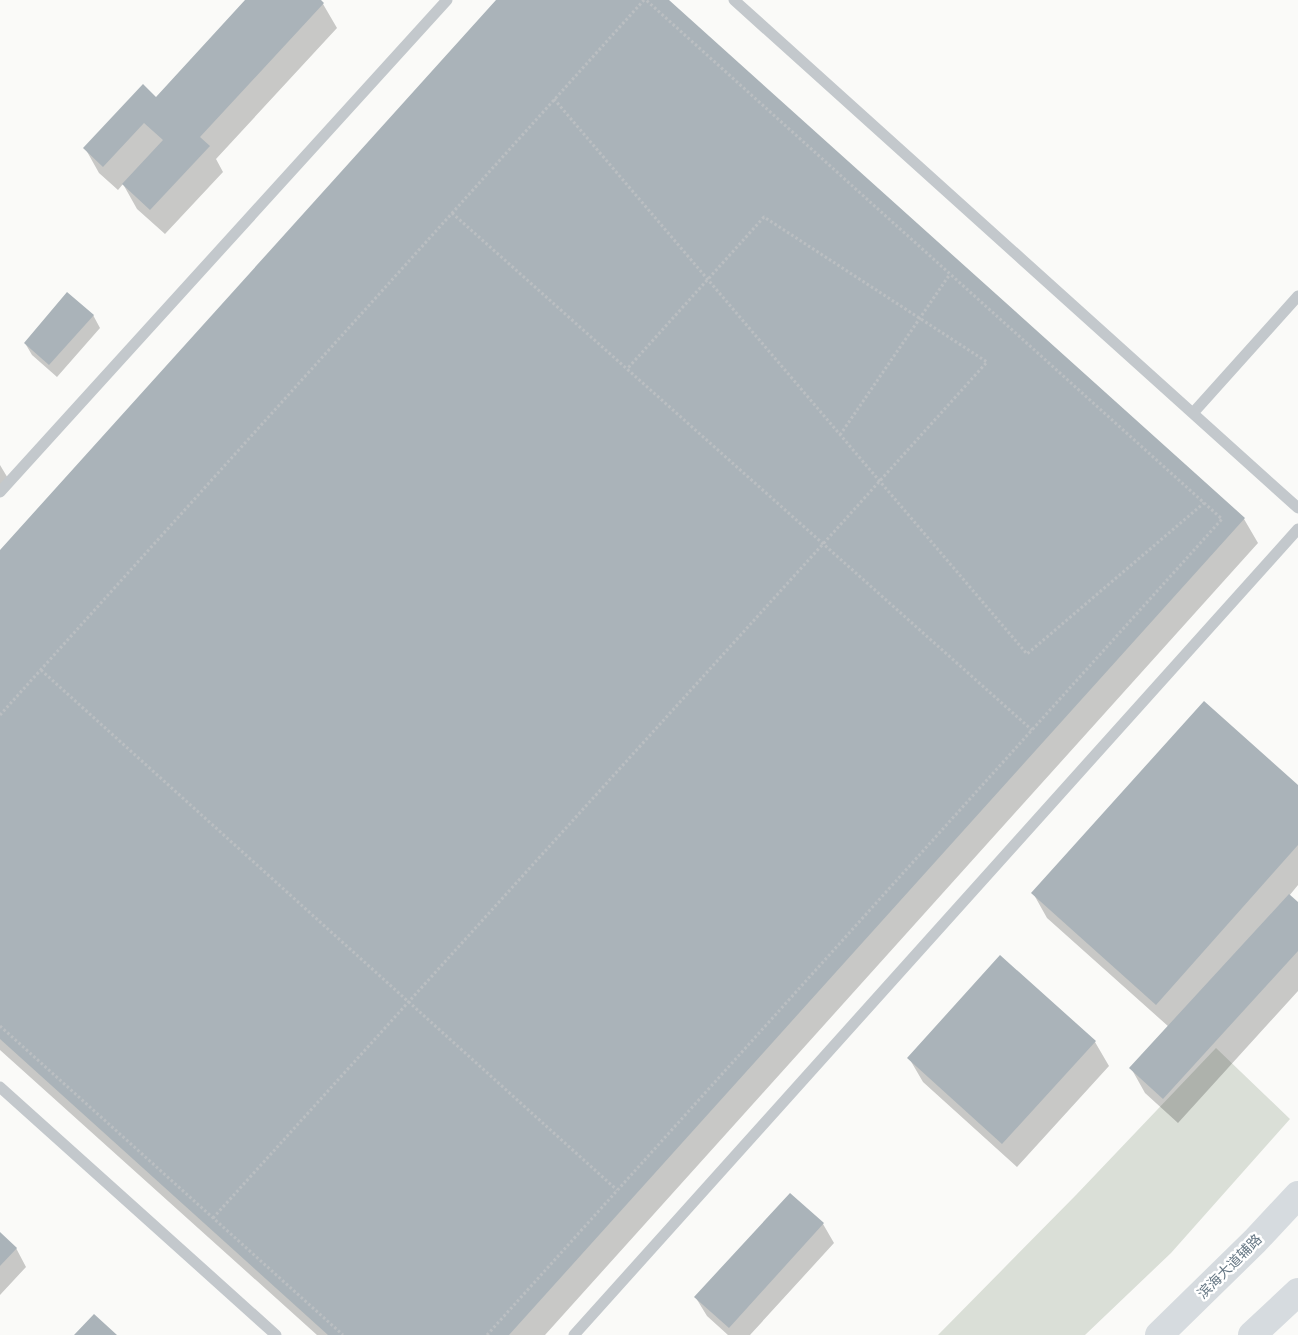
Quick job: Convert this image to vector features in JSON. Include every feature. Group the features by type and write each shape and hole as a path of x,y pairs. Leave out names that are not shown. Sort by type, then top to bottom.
{"main road":[{"name":"滨海大道辅路","path":"1159,1335 1255,1241 1298,1195"},
{"path":"1252,1335 1298,1292"}],"lane":[{"path":"0,492 447,0"},
{"path":"734,0 1298,508"},
{"path":"1193,413 1298,296"},
{"path":"574,1335 1298,528"},
{"path":"0,1087 276,1335"}],"path":[{"path":"0,715 645,0 1222,519 487,1335"},
{"path":"554,99 1027,654 1204,502"},
{"path":"452,213 1032,730"},
{"path":"213,1218 987,362 764,217 627,369"},
{"path":"840,435 950,274"},
{"path":"41,670 617,1190"},
{"path":"0,1026 343,1335"}],"shaded area":[{"path":"1216,1048 1290,1119 1171,1253 1085,1335 938,1335 1076,1195"}],"building":[{"path":"245,0 321,0 324,3 200,137 210,146 150,210 122,184 163,140 144,123 103,167 83,148 143,84 156,97"},
{"path":"496,0 669,0 1245,518 509,1335 328,1335 0,1039 0,550"},
{"path":"67,292 94,315 49,365 24,343"},
{"path":"1204,701 1298,785 1298,845 1156,1005 1031,893"},
{"path":"1289,894 1298,902 1298,951 1163,1099 1129,1068"},
{"path":"1000,955 1096,1041 1002,1144 907,1058"},
{"path":"790,1193 824,1223 729,1328 694,1297"},
{"path":"0,1232 17,1248 0,1266"},
{"path":"94,1314 117,1335 74,1335"}]}
